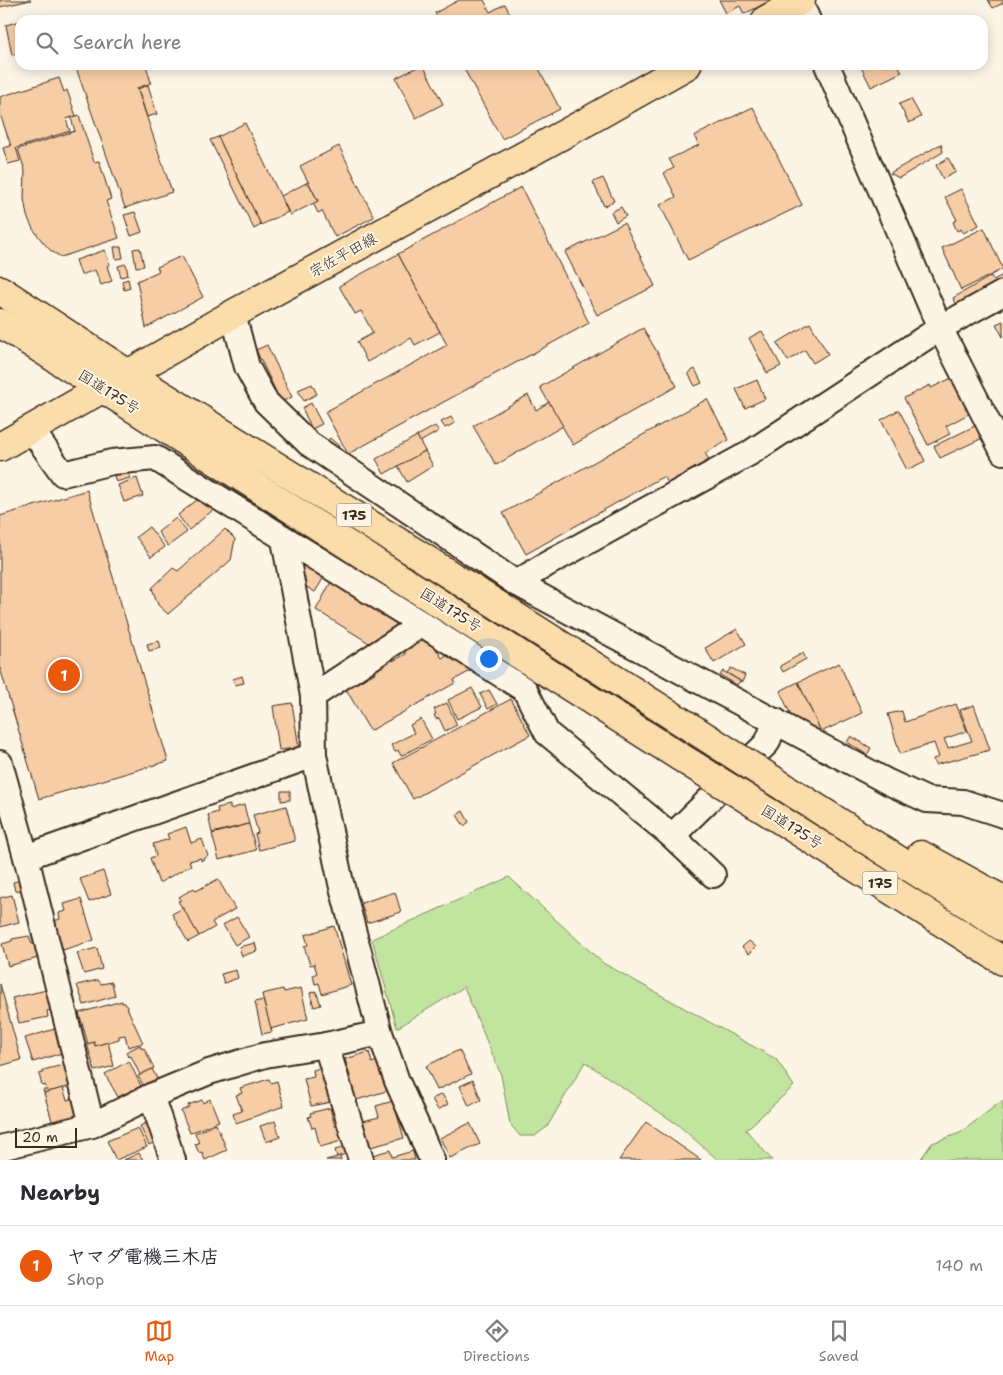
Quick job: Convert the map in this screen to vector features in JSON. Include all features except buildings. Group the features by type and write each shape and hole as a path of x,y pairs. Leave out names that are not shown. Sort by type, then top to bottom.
{"main road":[{"path":"778,15 802,5"},
{"name":"宗佐平田線","path":"0,446 233,314 570,131 678,70"},
{"name":"国道175号","path":"0,290 128,374 785,786 1003,927"},
{"name":"国道175号","path":"0,323 1003,961"},
{"path":"785,786 1003,900"},
{"path":"959,933 1003,972"}],"street":[{"path":"829,70 940,328 1003,452"},
{"path":"516,583 546,564 750,453 940,328 1003,293"},
{"path":"233,314 247,367 266,402 308,444 516,583 888,782 927,800 963,802 1003,815"},
{"path":"32,428 63,474 112,462 155,458 525,690 547,733 672,836 713,875"},
{"path":"284,540 313,696 314,754 341,882 380,1033 397,1081 432,1160"},
{"path":"313,696 422,624"},
{"path":"672,836 767,743 776,721"},
{"path":"26,856 314,754"},
{"path":"0,763 26,856 92,1125"},
{"path":"0,1148 92,1125 151,1096 228,1066 266,1055 326,1045 380,1033"},
{"path":"326,1045 361,1160"},
{"path":"151,1096 173,1160"}],"green space":[{"path":"509,877 603,963 776,1059 794,1086 746,1130 772,1160 718,1160 677,1124 585,1062 547,1127 535,1136 520,1136 510,1124 501,1075 464,987 397,1028 372,939"},
{"path":"1003,1100 1003,1160 920,1160 932,1143 960,1133"}],"place":[{"name":"ヤマダ電機三木店","path":"64,675"}]}
